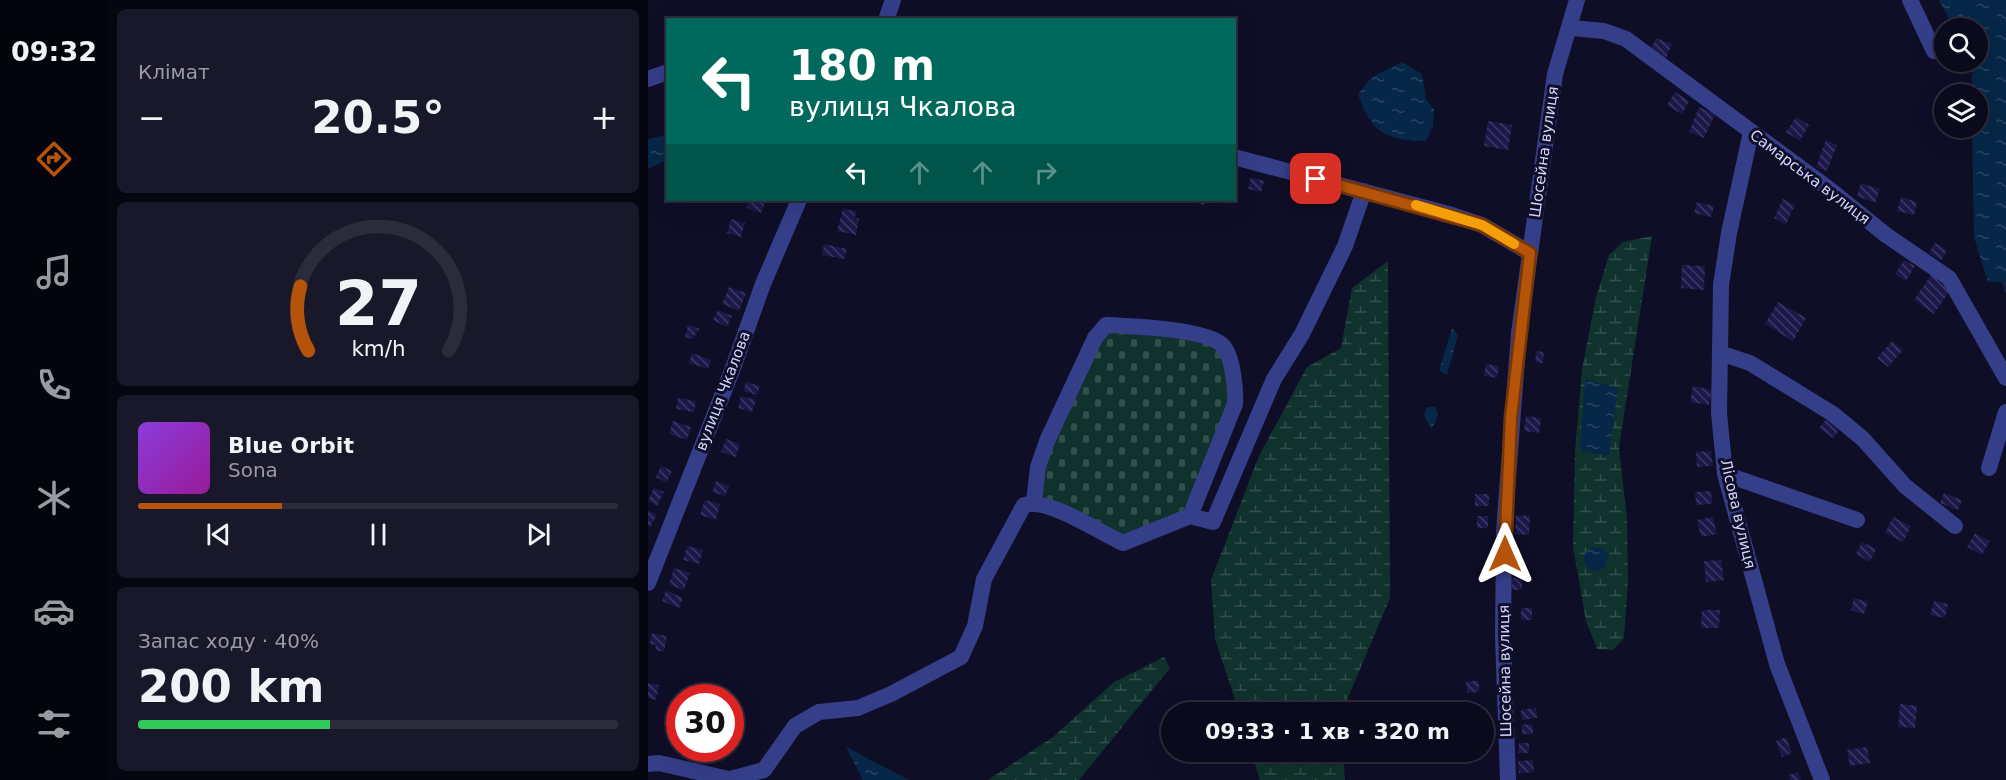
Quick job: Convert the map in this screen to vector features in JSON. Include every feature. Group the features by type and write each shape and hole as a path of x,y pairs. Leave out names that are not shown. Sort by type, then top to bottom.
{"street":[{"path":"887,18 892,0"},
{"name":"Шосейна вулиця","path":"1508,780 1503,637 1504,531 1519,333 1555,74 1571,28 1577,0"},
{"path":"1910,0 1934,51"},
{"name":"Самарська вулиця","path":"1571,28 1604,31 1626,39 1829,189 1886,235 1949,278 2006,378"},
{"path":"648,79 666,73"},
{"name":"Лісова вулиця","path":"1751,132 1729,233 1721,285 1719,413 1725,474 1777,664 1822,780"},
{"path":"1236,158 1482,225 1530,253"},
{"path":"652,761 732,779 764,770 795,726 819,712 858,708 891,694 961,657 975,626 984,579 1024,505 1034,502 1056,508 1123,543 1190,516 1213,522 1274,379 1302,334 1346,246 1364,191"},
{"name":"вулиця Чкалова","path":"648,583 733,368 763,285 799,201"},
{"path":"1034,502 1038,467 1047,441 1095,338 1106,325 1134,326 1213,338 1224,346 1237,387 1235,404 1190,516"},
{"path":"1720,353 1750,363 1833,414 1863,439 1905,486 1955,526"},
{"path":"1989,468 2006,412"},
{"path":"1725,474 1857,520"}],"green space":[{"path":"1652,236 1619,447 1627,519 1628,580 1624,638 1613,650 1597,649 1586,621 1573,547 1575,451 1582,369 1596,297 1609,255 1623,242"},
{"path":"1388,261 1390,598 1346,702 1236,702 1215,639 1211,580 1259,456 1307,367 1341,348 1352,288"},
{"path":"1109,330 1212,343 1221,350 1232,401 1213,450 1182,513 1124,537 1040,495 1044,463 1101,338"},
{"path":"1164,657 1170,668 1079,780 988,780 1053,737 1114,682"},
{"path":"1254,762 1344,762 1345,780 1260,780"}],"water":[{"path":"1939,0 2006,0 2006,293 2002,282 1988,282 1974,237 1972,138 1988,138 1988,84 1971,84 1972,72 1988,72 1988,18 1949,18"},
{"path":"1402,62 1422,74 1426,99 1434,109 1433,126 1426,141 1400,139 1382,132 1369,118 1358,94 1372,77"},
{"path":"666,135 666,160 648,169 648,139"},
{"path":"1452,328 1458,335 1447,375 1439,371"},
{"path":"1585,379 1618,388 1609,456 1580,451"},
{"path":"1427,407 1435,407 1438,413 1431,429 1424,415"},
{"path":"1596,547 1601,548 1607,554 1607,564 1601,570 1596,571 1591,570 1585,564 1584,559 1585,554 1591,548"},
{"path":"846,747 909,780 863,780"}],"building":[{"path":"1656,38 1672,44 1666,58 1650,51"},
{"path":"1675,92 1689,101 1682,114 1667,105"},
{"path":"1699,107 1715,114 1704,138 1689,132"},
{"path":"1796,117 1809,125 1800,141 1786,132"},
{"path":"1488,121 1512,125 1508,150 1484,146"},
{"path":"1826,140 1837,145 1827,171 1816,167"},
{"path":"1251,177 1264,181 1261,192 1248,189"},
{"path":"1861,183 1880,189 1875,203 1857,196"},
{"path":"1901,197 1917,202 1914,215 1897,211"},
{"path":"1783,199 1795,205 1786,224 1774,218"},
{"path":"750,201 766,201 761,213 747,208"},
{"path":"1191,201 1206,201 1204,205"},
{"path":"1697,202 1714,206 1711,217 1694,213"},
{"path":"843,209 856,211 855,218 859,219 856,235 837,231"},
{"path":"731,219 745,223 741,237 727,233"},
{"path":"1935,243 1947,250 1941,261 1929,253"},
{"path":"824,244 847,249 844,259 822,255"},
{"path":"1904,260 1915,266 1906,281 1895,274"},
{"path":"1682,265 1705,266 1704,290 1681,288"},
{"path":"1931,275 1951,289 1934,314 1914,300"},
{"path":"729,287 746,293 739,311 722,304"},
{"path":"1778,302 1806,318 1793,341 1765,324"},
{"path":"718,310 732,316 727,327 713,320"},
{"path":"688,325 700,329 692,339 685,337"},
{"path":"1892,341 1903,350 1888,367 1877,358"},
{"path":"1536,351 1544,352 1543,363 1535,362"},
{"path":"692,353 711,360 708,369 689,363"},
{"path":"1486,364 1499,366 1497,378 1484,376"},
{"path":"746,382 760,386 757,395 743,391"},
{"path":"1693,386 1712,390 1709,405 1690,402"},
{"path":"741,396 756,400 752,412 738,408"},
{"path":"678,398 696,401 694,412 676,409"},
{"path":"1526,416 1541,418 1539,433 1524,431"},
{"path":"1828,417 1841,427 1833,438 1819,428"},
{"path":"673,421 691,427 687,440 669,434"},
{"path":"726,439 740,444 736,457 721,452"},
{"path":"1711,451 1713,466 1697,467 1696,452"},
{"path":"661,466 672,471 666,483 656,477"},
{"path":"716,481 729,486 725,496 712,492"},
{"path":"654,488 664,492 657,506 648,501"},
{"path":"1711,491 1712,504 1696,505 1695,492"},
{"path":"1944,493 1962,500 1958,510 1940,503"},
{"path":"1475,494 1489,494 1489,506 1475,506"},
{"path":"705,500 720,504 716,520 700,515"},
{"path":"648,510 657,515 650,527 648,526"},
{"path":"1516,515 1530,516 1529,535 1515,534"},
{"path":"1477,516 1488,516 1488,528 1477,528"},
{"path":"1713,517 1717,534 1701,537 1697,520"},
{"path":"1893,517 1911,526 1903,542 1885,533"},
{"path":"1975,533 1990,541 1982,555 1967,547"},
{"path":"1862,542 1876,549 1870,562 1856,554"},
{"path":"687,546 703,550 699,564 683,560"},
{"path":"1721,560 1724,580 1706,582 1704,561"},
{"path":"674,568 690,573 684,590 669,585"},
{"path":"1511,578 1522,578 1522,590 1512,590"},
{"path":"666,590 683,598 679,608 662,601"},
{"path":"1854,598 1868,602 1864,614 1851,610"},
{"path":"1934,601 1948,604 1945,618 1930,615"},
{"path":"1521,608 1532,608 1532,620 1521,620"},
{"path":"1702,610 1720,610 1719,628 1701,628"},
{"path":"652,633 667,636 664,652 655,650 656,645 650,644"},
{"path":"1466,681 1479,681 1479,692 1467,693"},
{"path":"648,683 659,685 656,700 648,698"},
{"path":"1900,704 1917,706 1915,728 1898,727"},
{"path":"1536,708 1537,718 1522,720 1521,710"},
{"path":"1522,724 1533,725 1533,734 1522,734"},
{"path":"1786,737 1792,753 1782,757 1776,741"},
{"path":"1519,743 1529,743 1529,753 1518,753"},
{"path":"1867,747 1870,763 1850,766 1847,750"},
{"path":"1533,760 1534,772 1519,773 1518,761"},
{"path":"1798,772 1801,780 1790,780 1789,775"}],"slow traffic":[{"path":"1416,205 1482,225 1514,244"}],"route":[{"path":"1316,179 1482,225 1530,253 1511,417 1504,531 1505,554"}]}
